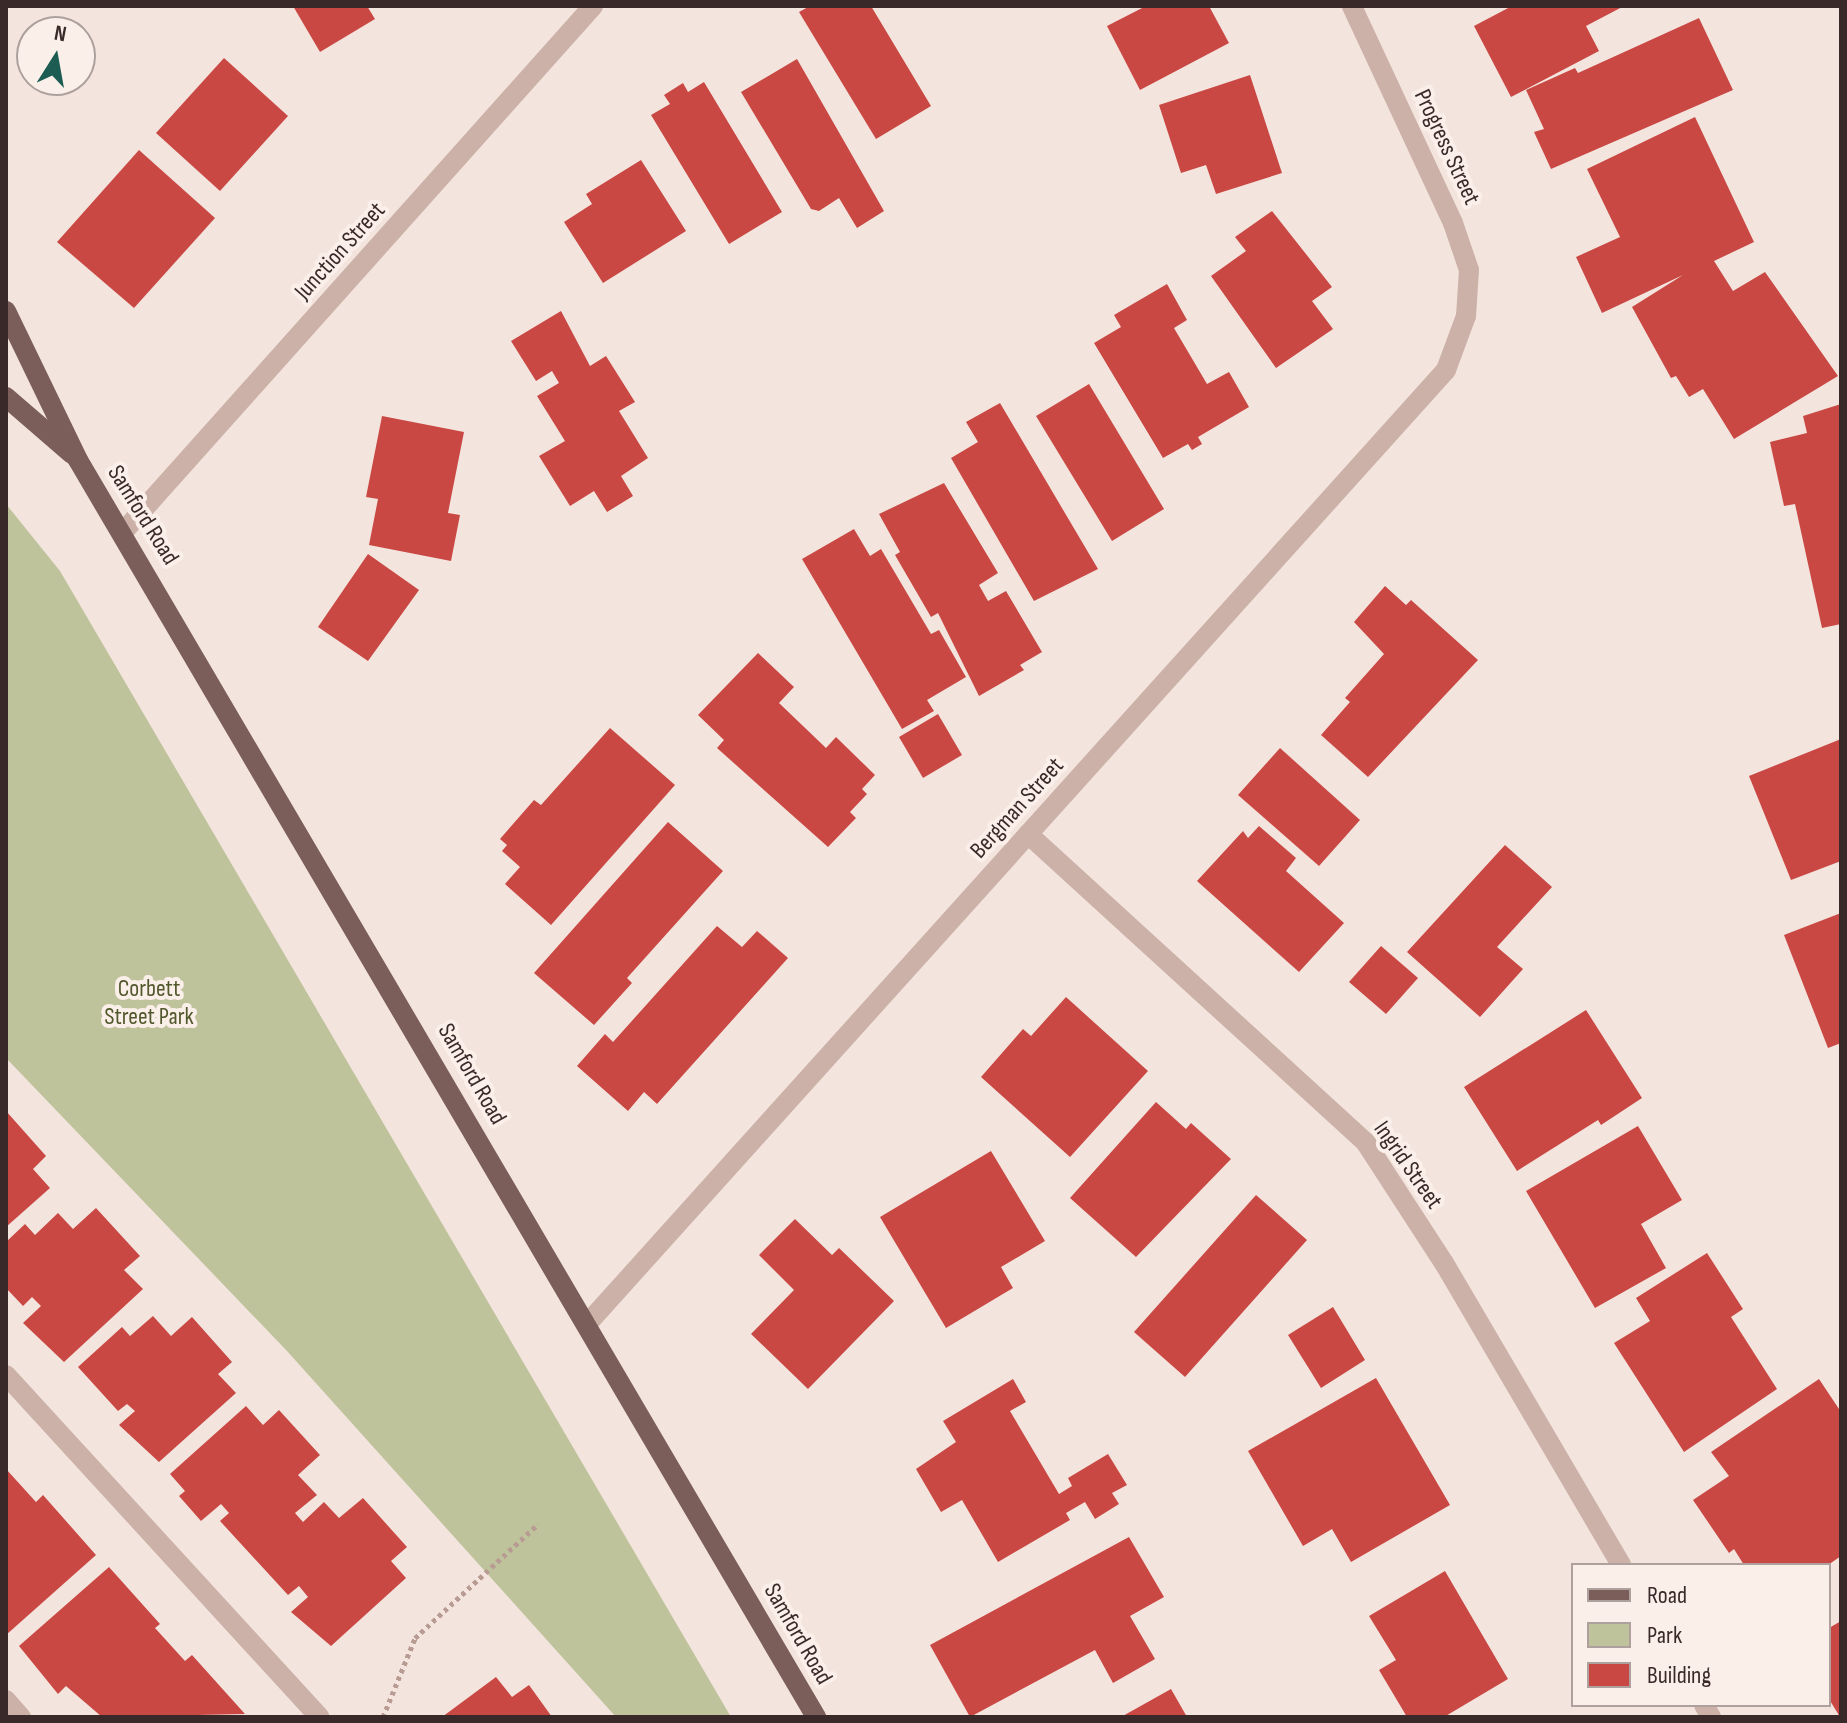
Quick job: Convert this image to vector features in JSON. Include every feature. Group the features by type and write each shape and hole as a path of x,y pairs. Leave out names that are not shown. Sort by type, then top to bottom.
{"main road":[{"name":"Samford Road","path":"6,311 78,460 124,531 816,1717"},
{"name":"Samford Road","path":"6,397 78,460"}],"street":[{"name":"Junction Street","path":"124,531 593,6"},
{"name":"Progress Street","path":"1352,6 1453,223 1469,270 1466,316"},
{"name":"Bergman Street","path":"588,1323 1446,370 1466,316"},
{"name":"Ingrid Street","path":"1028,834 1366,1143 1444,1263 1620,1563"},
{"path":"6,1375 319,1717"},
{"path":"6,1700 21,1717"}],"path":[{"path":"383,1717 415,1638 538,1524"}],"green space":[{"name":"Corbett Street Park","path":"6,504 60,571 731,1717 616,1717 287,1351 6,1058"}],"building":[{"path":"293,6 367,6 375,19 320,52"},
{"path":"810,6 871,6 931,106 876,139 799,12"},
{"path":"1146,6 1209,6 1229,43 1140,90 1107,26"},
{"path":"1512,6 1624,6 1586,26 1599,51 1511,97 1474,26"},
{"path":"1699,18 1733,90 1551,169 1534,132 1544,129 1526,90 1575,68 1578,73"},
{"path":"224,58 288,116 220,191 156,133"},
{"path":"797,59 884,211 857,228 839,198 819,211 811,209 741,92"},
{"path":"1250,75 1282,173 1216,194 1206,165 1181,173 1159,105"},
{"path":"704,82 782,212 729,244 651,115 670,104 664,95 683,83 688,92"},
{"path":"1695,117 1754,242 1714,261 1733,291 1765,272 1838,376 1734,439 1703,389 1689,397 1676,376 1671,378 1632,307 1683,275 1602,313 1576,257 1620,237 1587,169"},
{"path":"139,150 215,218 134,308 57,242"},
{"path":"641,160 686,231 603,283 564,222 592,204 586,194"},
{"path":"1272,211 1332,287 1312,301 1333,329 1276,368 1211,276 1246,251 1235,237"},
{"path":"1167,284 1187,320 1174,328 1207,384 1229,372 1249,407 1198,437 1202,444 1192,450 1188,444 1163,458 1094,343 1121,327 1114,315"},
{"path":"561,311 590,366 606,356 635,402 619,411 648,458 621,476 633,496 607,512 594,491 570,506 539,456 565,441 537,396 559,383 552,371 536,381 511,341"},
{"path":"1089,384 1164,509 1112,541 1036,416"},
{"path":"1000,403 1098,569 1034,601 951,458 978,442 966,422"},
{"path":"1841,404 1841,624 1822,628 1795,504 1784,506 1770,442 1807,433 1803,416"},
{"path":"382,416 464,432 448,513 460,515 451,561 369,545 378,499 366,497"},
{"path":"944,483 998,573 979,585 988,601 1006,591 1042,652 1020,665 1024,670 979,696 938,613 931,617 895,555 900,552 879,514"},
{"path":"854,529 870,556 881,549 931,634 939,630 966,677 927,700 934,711 902,729 802,559"},
{"path":"368,554 419,590 368,661 318,627"},
{"path":"1385,586 1406,605 1411,600 1478,660 1368,777 1321,735 1350,702 1345,698 1384,654 1354,622"},
{"path":"758,653 794,687 779,703 826,748 836,737 875,775 862,789 867,794 850,812 856,818 828,847 717,748 724,740 698,715"},
{"path":"938,714 962,755 923,778 899,737"},
{"path":"610,728 675,785 551,925 505,884 520,867 502,851 507,845 500,839 534,800 541,805"},
{"path":"1841,739 1841,861 1791,880 1749,776"},
{"path":"1280,748 1360,820 1319,866 1238,795"},
{"path":"668,822 723,871 627,978 632,983 594,1025 534,973"},
{"path":"1259,826 1296,858 1286,871 1344,923 1299,972 1197,881 1243,831 1248,838"},
{"path":"1505,845 1552,887 1497,947 1523,969 1480,1017 1407,952"},
{"path":"1841,913 1841,1043 1828,1048 1784,935"},
{"path":"717,926 742,947 757,931 788,958 657,1104 644,1092 628,1111 577,1066 605,1034 613,1042"},
{"path":"1381,946 1418,978 1386,1014 1349,982"},
{"path":"1066,997 1148,1071 1070,1157 981,1077 1023,1029 1031,1036"},
{"path":"1586,1010 1642,1098 1601,1125 1598,1120 1517,1171 1464,1087"},
{"path":"1156,1102 1186,1129 1191,1123 1231,1159 1136,1257 1070,1198"},
{"path":"6,1111 46,1156 33,1169 50,1188 6,1227"},
{"path":"1638,1126 1682,1200 1641,1224 1666,1268 1595,1308 1526,1191"},
{"path":"991,1151 1045,1241 1001,1267 1013,1288 946,1328 880,1217"},
{"path":"1256,1195 1307,1240 1185,1377 1134,1332"},
{"path":"96,1208 140,1256 124,1270 143,1289 64,1362 23,1323 41,1306 32,1297 23,1306 6,1288 6,1242 25,1224 35,1235 58,1213 73,1229"},
{"path":"795,1219 832,1255 839,1248 894,1301 808,1389 751,1334 794,1290 759,1255"},
{"path":"1707,1253 1743,1309 1731,1317 1777,1389 1684,1452 1614,1343 1650,1321 1636,1298"},
{"path":"1333,1307 1365,1360 1321,1388 1288,1335"},
{"path":"153,1316 171,1336 192,1317 232,1362 218,1374 236,1393 159,1462 119,1425 135,1411 127,1404 118,1411 78,1367 122,1327 130,1336"},
{"path":"1376,1378 1450,1505 1351,1562 1332,1529 1303,1546 1248,1451"},
{"path":"1013,1379 1026,1402 1010,1411 1059,1494 1072,1486 1068,1478 1108,1454 1127,1485 1112,1493 1119,1504 1095,1519 1085,1502 1066,1513 1070,1520 998,1562 962,1500 941,1512 916,1469 956,1442 943,1421"},
{"path":"1819,1379 1841,1412 1841,1556 1831,1563 1743,1563 1734,1549 1729,1553 1693,1500 1729,1476 1711,1452"},
{"path":"246,1406 263,1425 279,1410 320,1455 298,1475 317,1495 295,1513 303,1522 324,1502 339,1518 363,1498 407,1547 391,1561 406,1578 331,1646 291,1612 308,1597 299,1586 288,1595 220,1521 229,1513 221,1504 201,1521 179,1496 185,1491 170,1474"},
{"path":"6,1469 36,1502 43,1495 96,1555 6,1635"},
{"path":"1129,1537 1164,1597 1130,1616 1155,1659 1113,1683 1095,1650 970,1717 930,1645"},
{"path":"109,1567 160,1624 155,1628 185,1661 192,1655 245,1714 102,1717 66,1686 58,1694 19,1646"},
{"path":"1445,1571 1508,1679 1444,1717 1407,1717 1379,1670 1396,1660 1369,1616"},
{"path":"1841,1621 1841,1717 1831,1702 1831,1627"},
{"path":"496,1677 512,1697 529,1685 552,1717 442,1717"},
{"path":"1171,1689 1187,1717 1121,1717"}]}
